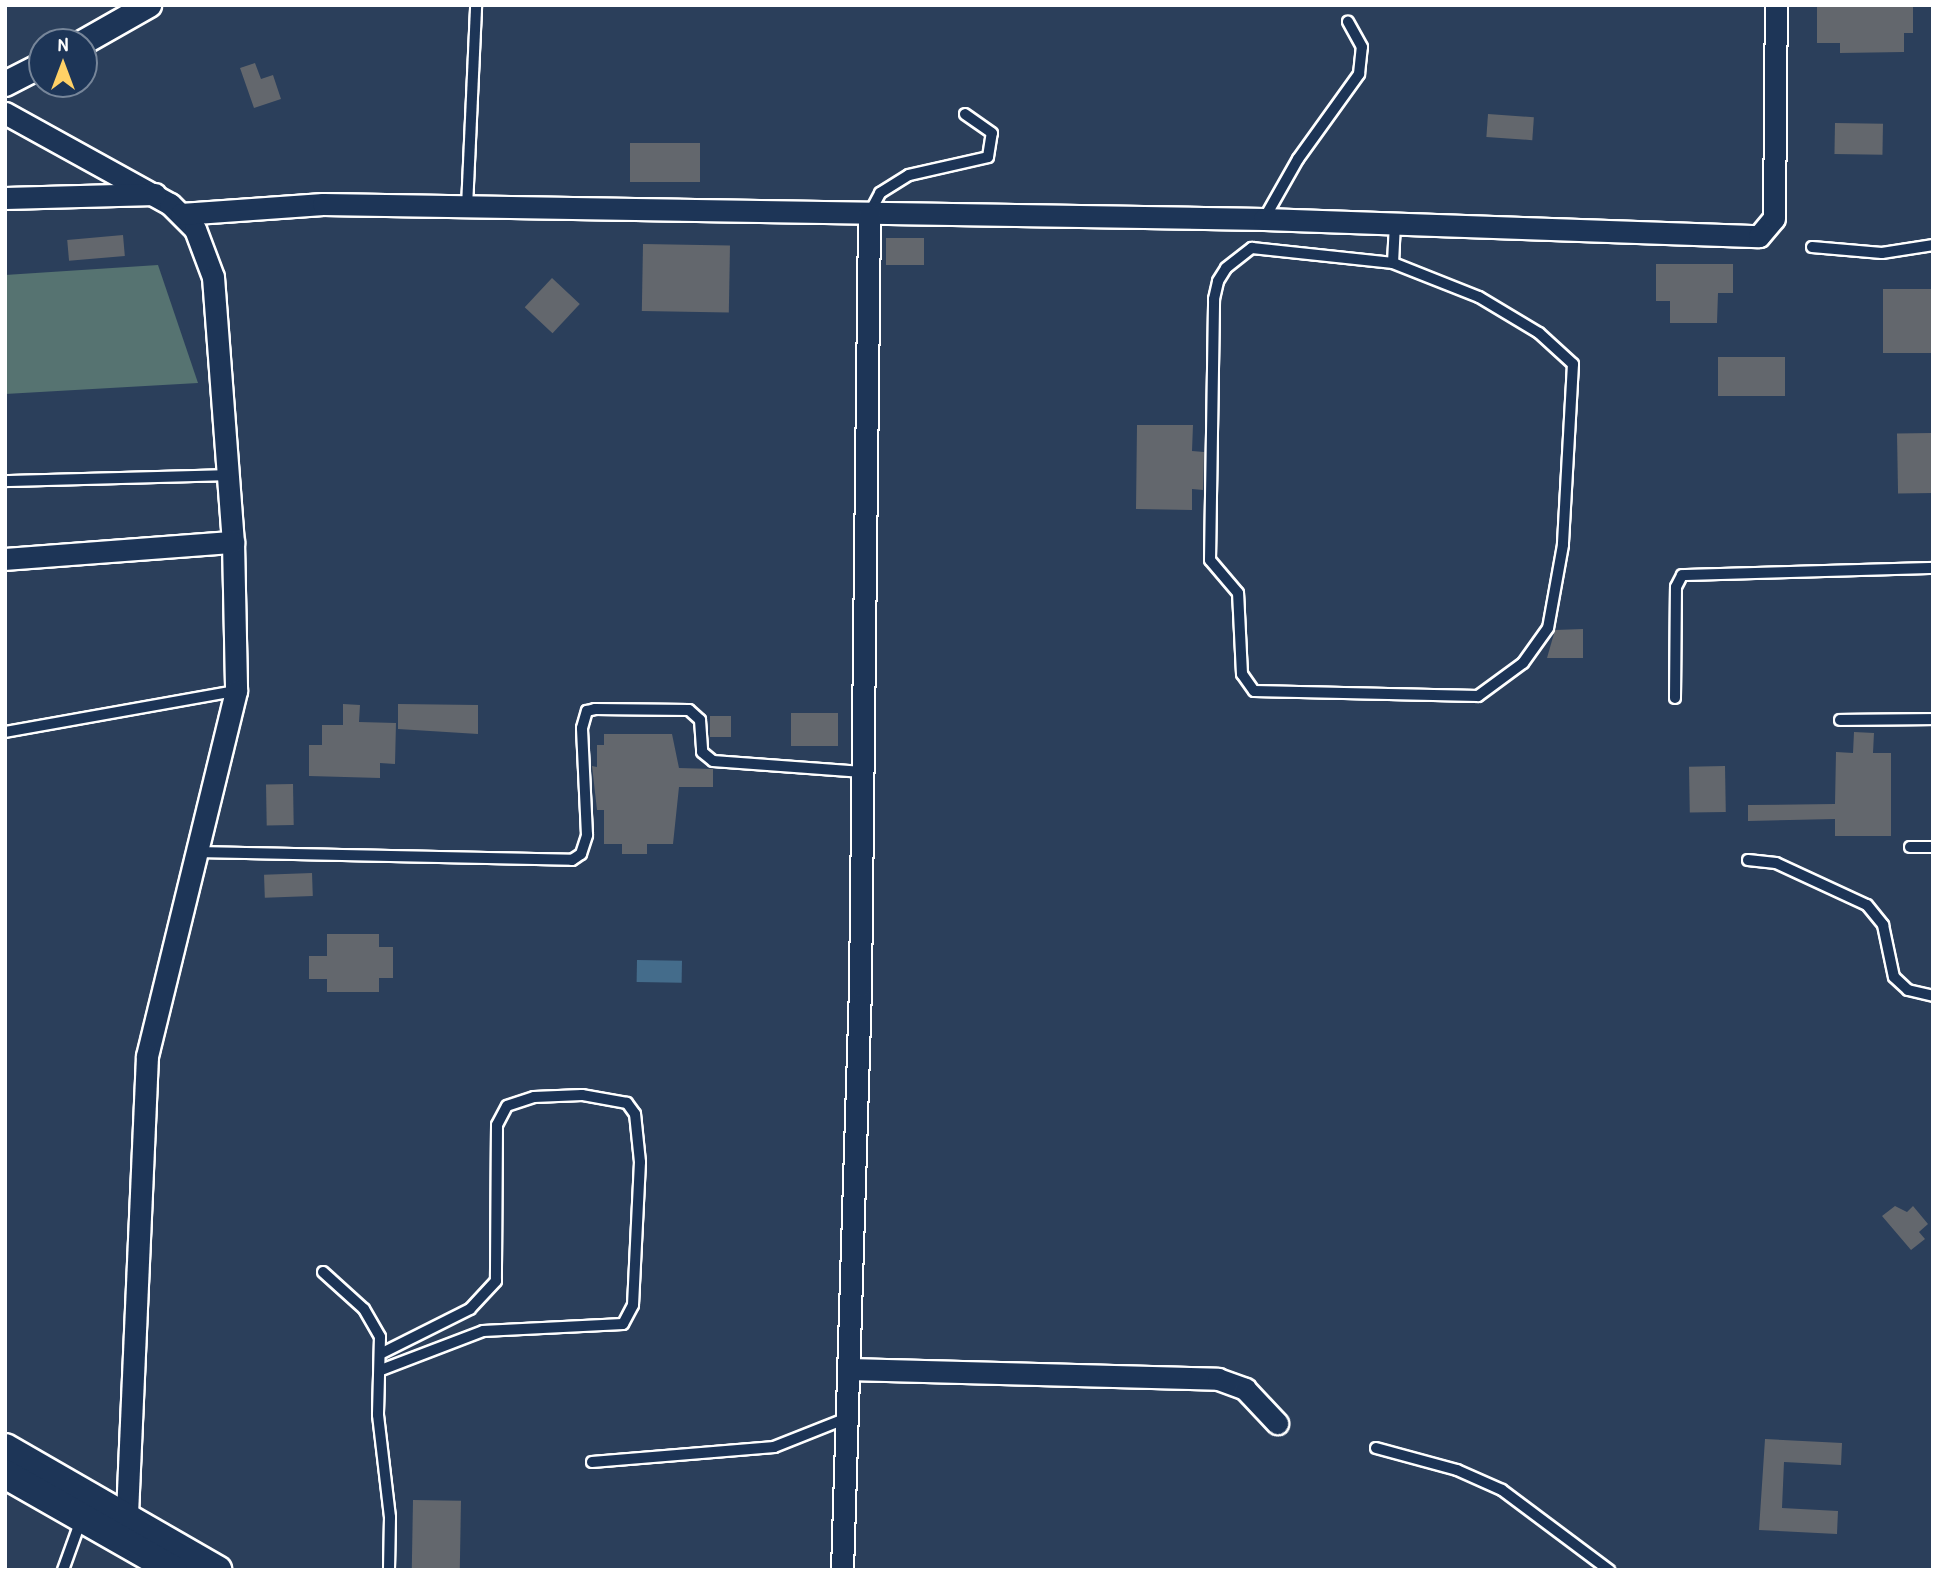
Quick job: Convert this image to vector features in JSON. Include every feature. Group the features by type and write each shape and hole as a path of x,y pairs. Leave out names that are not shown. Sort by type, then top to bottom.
{"main road":[{"path":"5,1448 126,1531 173,1570"},
{"path":"5,1474 81,1519 126,1531 217,1570"}],"street":[{"path":"98,34 149,5"},
{"path":"180,214 270,204 467,206 1264,219 1742,238 1767,233 1774,218 1776,5"},
{"path":"5,84 28,72"},
{"path":"5,113 157,194 195,229 213,277 233,542 236,691 197,852 160,984 147,1056 126,1531"},
{"path":"5,198 157,194"},
{"path":"842,1570 863,772 869,214"},
{"path":"5,559 233,542"},
{"path":"849,1369 1218,1378 1245,1389 1277,1423"}],"lane":[{"path":"467,206 477,5"},
{"path":"1264,219 1298,159 1359,74 1362,47 1348,22"},
{"path":"869,214 880,193 909,175 988,157 992,133 965,114"},
{"path":"1393,263 1395,223"},
{"path":"1812,247 1882,253 1933,244"},
{"path":"1252,248 1393,263 1479,297 1539,333 1573,364 1563,545 1548,628 1523,663 1478,696 1254,691 1242,674 1238,593 1210,560 1218,281 1233,261 1252,248"},
{"path":"5,481 227,475"},
{"path":"1675,698 1676,587 1682,575 1933,568"},
{"path":"5,732 236,691"},
{"path":"197,852 572,860 581,854 587,835 582,728 587,710 595,709 689,710 700,720 702,752 713,761 863,772"},
{"path":"1840,720 1933,719"},
{"path":"1910,847 1933,847"},
{"path":"1748,860 1797,871 1867,905 1883,925 1894,977 1909,990 1933,996"},
{"path":"381,1370 483,1331 623,1324 633,1305 640,1162 635,1114 627,1103 582,1095 534,1097 507,1106 497,1125 496,1281 470,1309 382,1353"},
{"path":"323,1272 374,1321 382,1353 378,1415 390,1517 389,1570"},
{"path":"592,1462 774,1447 847,1418"},
{"path":"1376,1448 1457,1470 1502,1490 1609,1570"},
{"path":"64,1570 81,1519"}],"green space":[{"path":"158,265 198,383 5,394 5,275"}],"water":[{"path":"637,960 682,961 682,983 637,982"}],"building":[{"path":"1817,5 1913,5 1913,33 1904,33 1904,52 1840,53 1840,43 1817,43"},
{"path":"255,63 261,79 273,75 281,99 254,108 240,68"},
{"path":"1488,114 1534,117 1532,140 1486,137"},
{"path":"1835,123 1883,124 1882,155 1834,154"},
{"path":"630,143 700,143 700,182 630,182"},
{"path":"123,235 125,256 69,261 67,240"},
{"path":"886,238 924,238 924,265 886,265"},
{"path":"643,244 730,246 729,313 642,311"},
{"path":"1656,264 1733,264 1733,293 1718,293 1717,323 1670,323 1670,301 1656,301"},
{"path":"552,278 580,304 553,333 525,307"},
{"path":"1883,289 1933,289 1933,353 1883,353"},
{"path":"1718,357 1785,357 1785,396 1718,396"},
{"path":"1137,425 1193,425 1192,451 1204,452 1203,490 1192,489 1192,510 1136,509"},
{"path":"1932,433 1933,493 1898,494 1897,434"},
{"path":"1583,629 1583,658 1547,658 1555,630"},
{"path":"343,704 360,705 359,722 396,723 395,764 380,763 380,778 309,776 309,745 322,745 322,725 343,725"},
{"path":"398,704 478,705 478,734 398,729"},
{"path":"791,713 838,713 838,746 791,746"},
{"path":"710,716 731,716 731,737 710,737"},
{"path":"1854,732 1874,733 1873,753 1891,753 1891,836 1835,836 1835,819 1748,821 1748,805 1835,804 1836,752 1853,753"},
{"path":"604,734 672,734 679,768 713,769 713,787 679,787 673,844 647,844 647,854 622,854 622,844 604,844 604,810 597,810 592,766 597,767 597,745 604,745"},
{"path":"1725,766 1726,812 1690,813 1689,767"},
{"path":"266,784 293,784 294,825 267,825"},
{"path":"312,873 313,896 265,898 264,875"},
{"path":"327,934 379,934 379,947 393,947 393,978 379,978 379,992 327,992 327,979 309,979 309,956 327,956"},
{"path":"1895,1206 1907,1212 1913,1206 1928,1224 1919,1232 1925,1239 1911,1250 1882,1216"},
{"path":"1765,1439 1842,1443 1841,1465 1784,1462 1782,1508 1838,1511 1837,1534 1759,1530"},
{"path":"413,1500 461,1501 460,1570 412,1570"}]}
